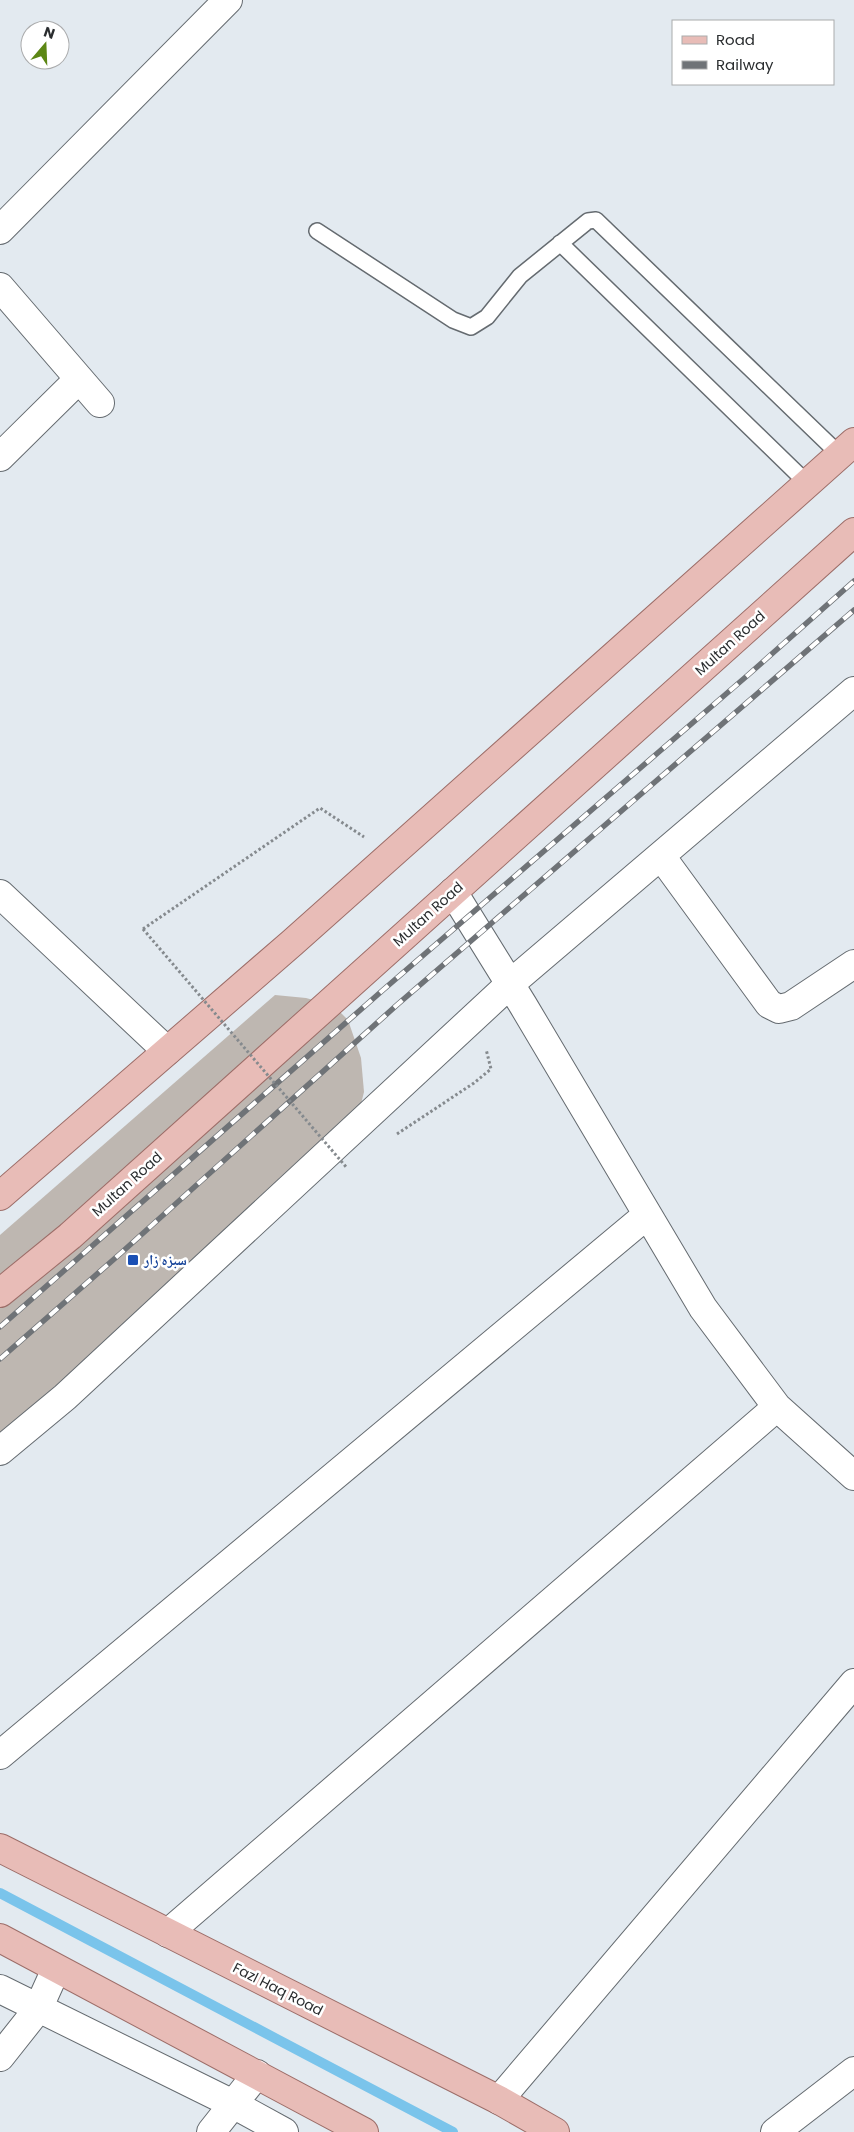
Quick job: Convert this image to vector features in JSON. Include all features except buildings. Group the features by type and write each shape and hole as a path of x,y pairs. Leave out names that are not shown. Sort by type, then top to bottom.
{"main road":[{"path":"0,1196 391,854 847,449"},
{"name":"Multan Road","path":"0,1293 70,1236 854,532"},
{"name":"Fazl Haq Road","path":"0,1848 499,2100 556,2132"},
{"path":"0,1938 56,1970 257,2074 364,2132"}],"street":[{"path":"0,230 228,0"},
{"path":"0,287 100,403"},
{"path":"0,457 79,379"},
{"path":"0,1452 65,1397 510,984 854,692"},
{"path":"661,856 769,1004 779,1009 791,1006 854,964"},
{"path":"453,892 704,1308 777,1407 854,1476"},
{"path":"0,894 167,1050"},
{"path":"0,1755 647,1215"},
{"path":"168,1933 777,1407"},
{"path":"499,2100 854,1683"},
{"path":"0,2057 38,2009 56,1970"},
{"path":"0,1989 233,2104 284,2132"},
{"path":"775,2132 854,2071"},
{"path":"211,2132 257,2074"}],"lane":[{"path":"317,231 453,320 471,327 487,317 520,276 588,221 596,220 847,449"},
{"path":"560,243 808,484"}],"path":[{"path":"355,1162 347,1168 144,929 320,808 391,854"},
{"path":"395,1136 474,1083"}],"waterway":[{"path":"0,1893 453,2132"}],"railway":[{"path":"0,1327 383,990 854,581"},
{"path":"0,1359 398,1004 854,610"}],"place":[{"name":"سبزہ زار","path":"133,1260"}]}
